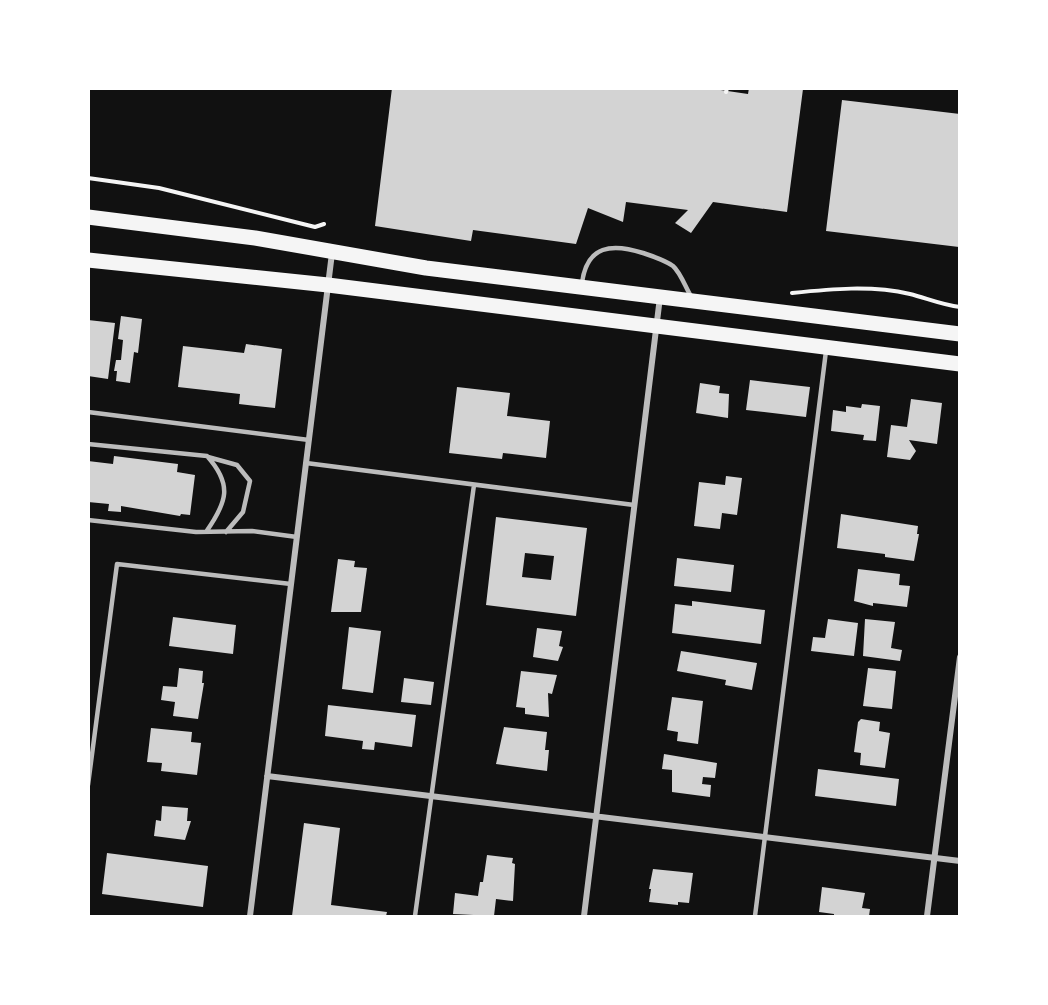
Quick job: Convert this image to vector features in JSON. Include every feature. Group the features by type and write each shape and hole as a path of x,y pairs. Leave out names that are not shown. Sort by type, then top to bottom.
{"main road":[{"path":"88,217 255,238 332,253 582,287 960,334"},
{"path":"88,260 328,285 960,364"}],"street":[{"path":"250,916 332,253"},
{"path":"584,916 660,296"},
{"path":"927,916 960,657"},
{"path":"267,776 960,861"}],"lane":[{"path":"582,287 584,270 593,257 605,248 622,247 674,267 693,300"},
{"path":"755,916 827,348"},
{"path":"88,412 309,440"},
{"path":"88,444 207,456 237,465 250,481 243,512 226,532"},
{"path":"206,532 221,510 225,493 221,472 207,456"},
{"path":"306,463 634,505"},
{"path":"415,916 474,485"},
{"path":"88,520 206,532 252,531 297,537"},
{"path":"88,785 117,564 291,584"}],"path":[{"path":"88,178 159,189 315,227 324,224"},
{"path":"792,293 832,289 877,290 909,294 960,307"}],"building":[{"path":"392,88 707,88 748,94 749,88 803,89 787,212 713,202 691,233 675,223 688,210 626,202 623,222 588,208 576,244 473,230 471,241 375,226"},
{"path":"842,100 960,114 959,247 826,231"},
{"path":"121,316 142,319 138,353 134,352 130,383 116,381 117,371 114,371 116,360 121,360 123,340 118,339"},
{"path":"88,320 115,323 108,379 88,376"},
{"path":"246,344 282,349 275,408 239,404 240,394 178,387 183,346 244,353"},
{"path":"750,380 810,387 806,417 746,410"},
{"path":"700,383 720,386 719,393 729,394 728,418 696,413"},
{"path":"457,387 510,393 507,416 550,421 546,458 503,453 502,459 449,453"},
{"path":"911,399 942,403 937,444 909,440 916,451 910,460 887,457 891,425 907,427"},
{"path":"862,404 880,406 876,441 863,440 864,435 831,431 833,410 846,412 846,406 861,408"},
{"path":"114,456 178,464 177,472 195,475 190,515 181,514 180,516 121,506 121,512 108,511 109,504 88,502 88,461 113,464"},
{"path":"726,476 742,478 737,515 722,513 720,529 694,526 699,482 725,485"},
{"path":"841,514 918,526 917,534 919,534 914,561 885,557 885,554 837,548"},
{"path":"496,517 587,528 576,616 486,605","holes":["525,553 554,556 551,580 522,577"]},
{"path":"677,558 734,565 731,592 674,586"},
{"path":"338,559 355,561 354,567 367,568 361,612 331,612"},
{"path":"858,569 900,574 899,585 910,586 907,607 873,603 873,606 854,601"},
{"path":"692,601 765,610 761,644 672,633 675,604 692,606"},
{"path":"173,617 236,625 233,654 169,646"},
{"path":"828,619 858,623 854,656 811,651 813,637 825,638"},
{"path":"865,619 895,622 891,648 902,650 900,661 863,656"},
{"path":"349,627 381,631 373,693 342,689"},
{"path":"537,628 562,631 559,646 563,647 558,661 533,657"},
{"path":"681,651 757,663 752,690 725,685 726,680 677,671"},
{"path":"179,668 203,671 202,683 204,683 198,719 173,716 175,702 161,700 163,686 177,687"},
{"path":"868,668 896,671 892,709 863,706"},
{"path":"521,671 557,675 552,694 548,693 549,717 525,714 525,708 516,707"},
{"path":"404,678 434,682 431,705 401,702"},
{"path":"672,697 703,701 698,744 677,741 678,732 667,730"},
{"path":"328,705 416,715 412,747 375,742 374,750 362,749 363,741 325,736"},
{"path":"861,719 880,722 879,731 890,733 885,768 860,765 861,753 854,752 858,722"},
{"path":"504,727 547,732 545,750 549,750 547,771 496,764"},
{"path":"151,728 192,732 191,742 201,743 197,775 161,771 162,763 147,762"},
{"path":"664,754 717,763 715,778 703,777 702,784 711,785 710,797 672,792 672,770 662,769"},
{"path":"818,769 899,779 896,806 815,796"},
{"path":"162,806 188,808 187,821 191,821 185,840 154,836 156,820 161,821"},
{"path":"304,823 340,828 331,905 387,912 386,916 292,916"},
{"path":"107,853 208,866 203,907 102,894"},
{"path":"487,855 513,858 512,863 515,864 513,901 496,899 494,916 453,914 455,893 478,896 480,882 483,882"},
{"path":"653,869 693,873 689,903 678,902 678,905 649,902"},
{"path":"822,887 865,893 862,908 870,909 869,916 834,916 834,914 819,912"}]}
